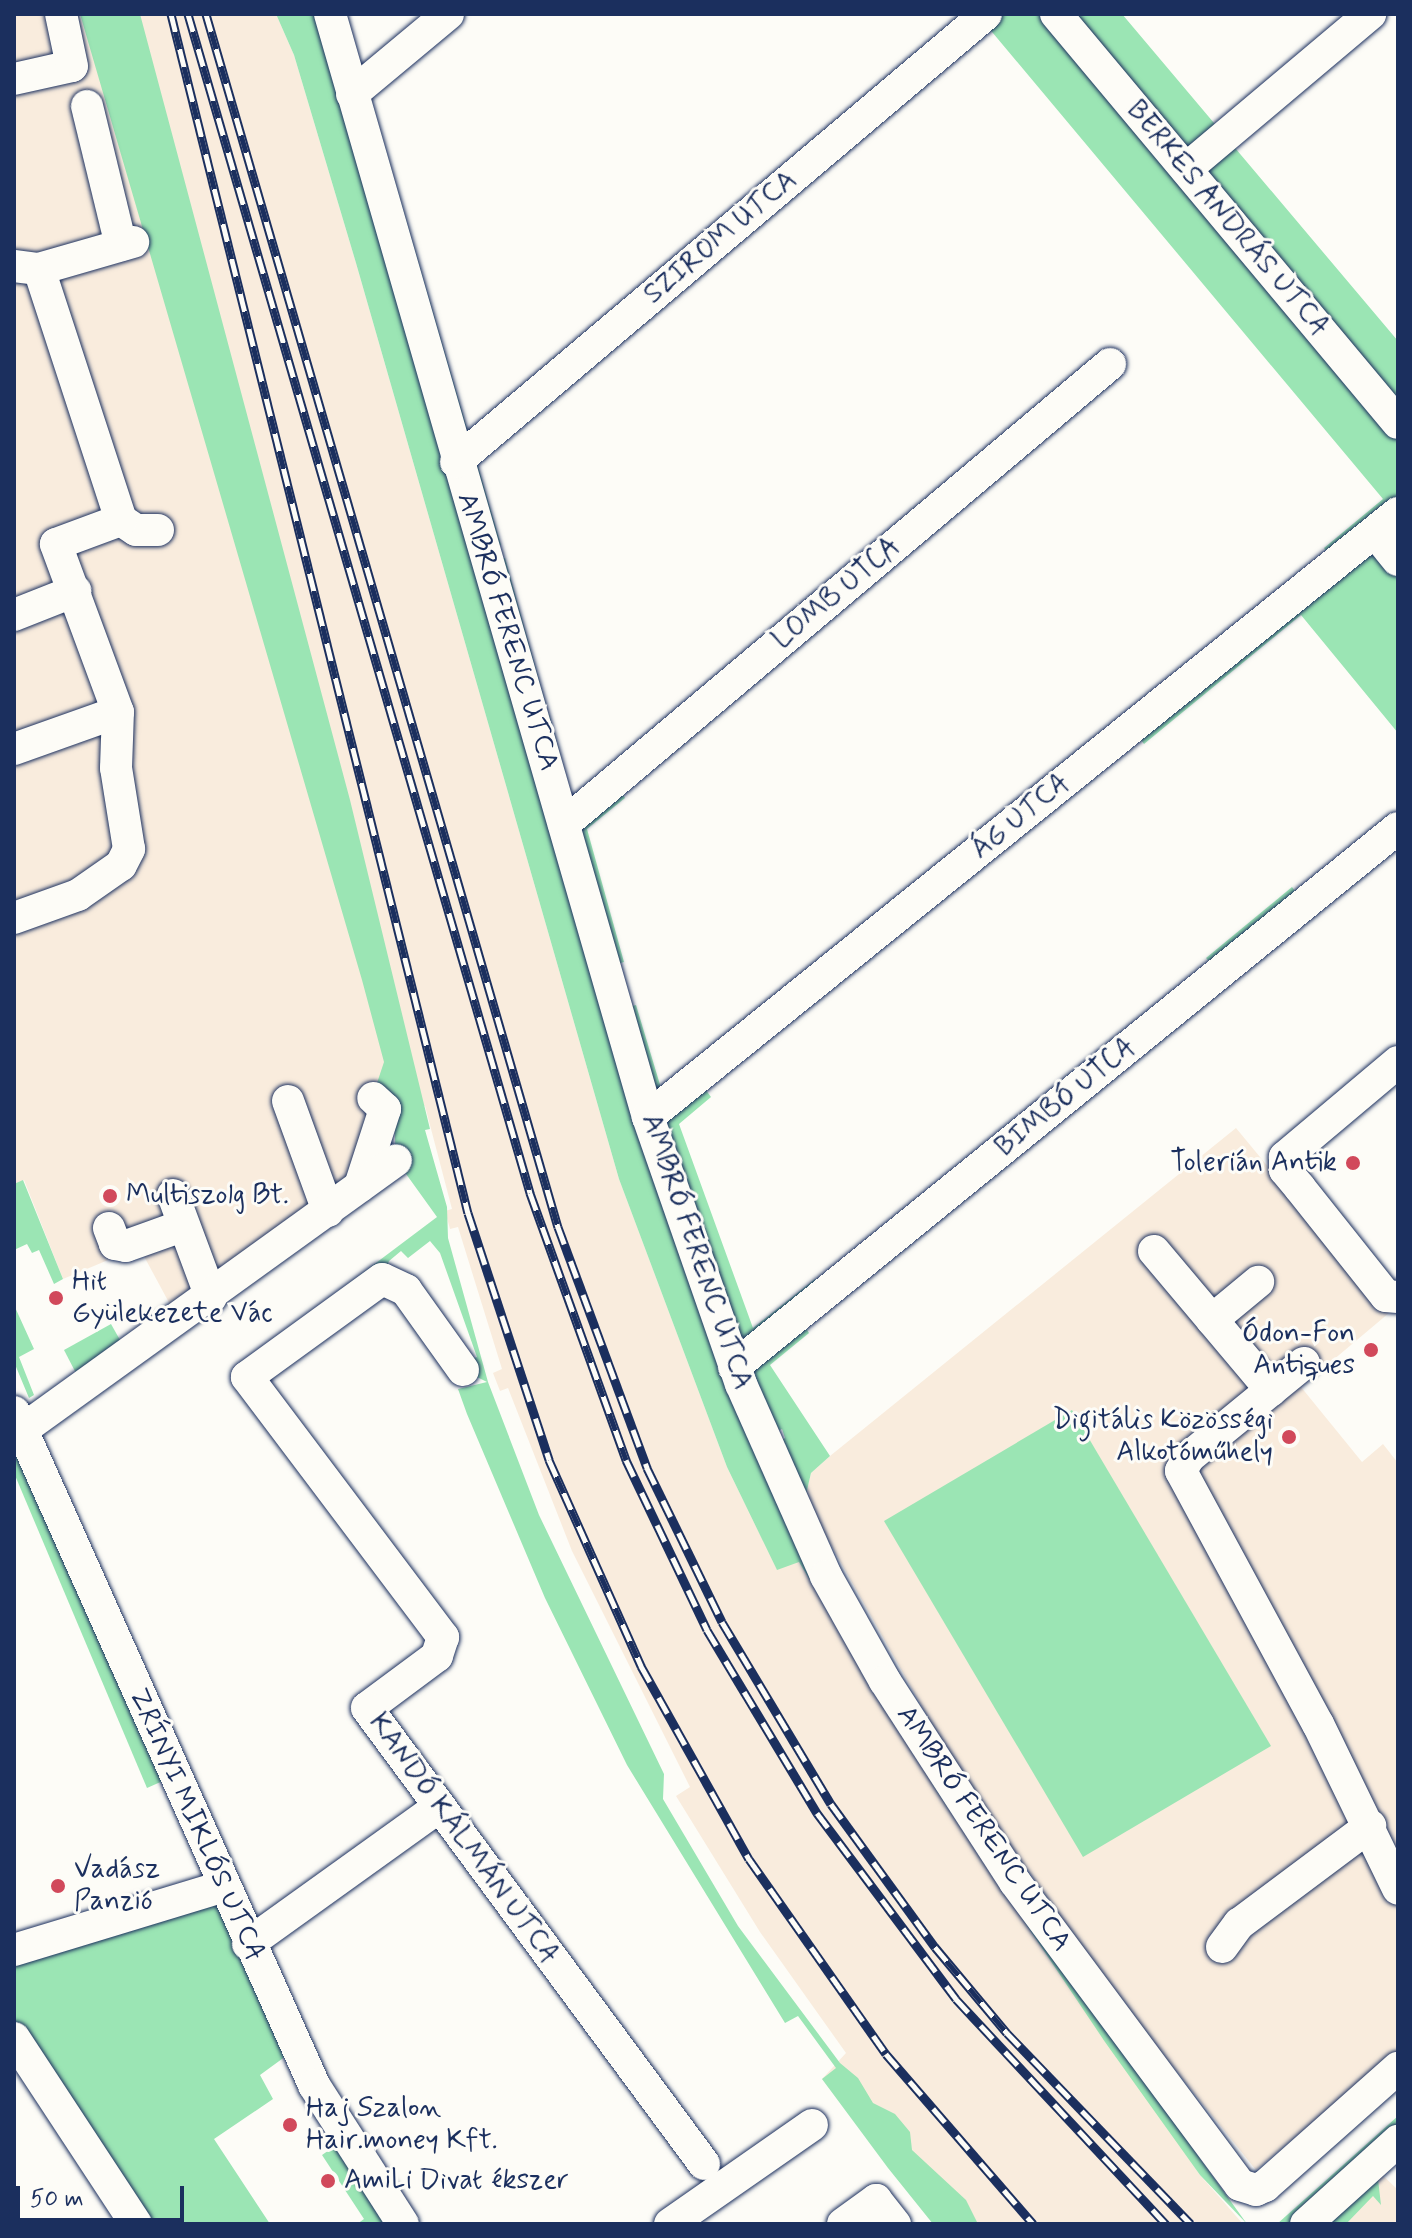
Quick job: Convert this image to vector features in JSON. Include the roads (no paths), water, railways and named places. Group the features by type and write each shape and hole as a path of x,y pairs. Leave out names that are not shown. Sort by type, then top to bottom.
{"street":[{"path":"14,79 72,66 61,14"},
{"name":"AMBRÓ FERENC UTCA","path":"330,14 456,462 648,1117 734,1367 826,1576 893,1694 1015,1882 1240,2185 1256,2190 1265,2186 1398,2068"},
{"path":"352,94 448,14"},
{"name":"SZIROM UTCA","path":"456,462 986,14"},
{"name":"BERKES ANDRÁS UTCA","path":"1056,14 1398,423"},
{"path":"1186,169 1370,14"},
{"path":"87,106 127,244 26,268 121,520 136,530 158,530"},
{"name":"LOMB UTCA","path":"564,824 1110,364"},
{"path":"14,918 78,895 121,865 129,849 116,768 118,712 56,544 121,520"},
{"path":"1389,520 1398,560"},
{"name":"ÁG UTCA","path":"648,1117 1389,520"},
{"path":"14,615 75,591"},
{"path":"14,749 118,712"},
{"name":"BIMBÓ UTCA","path":"734,1367 1398,828"},
{"path":"1398,1062 1285,1157 1285,1170 1386,1296 1398,1297"},
{"path":"360,1186 385,1109 373,1098"},
{"path":"288,1101 328,1211"},
{"path":"18,1421 211,1297 396,1160"},
{"path":"173,1195 211,1297"},
{"path":"109,1228 115,1244 126,1246 182,1226"},
{"path":"1154,1251 1271,1390"},
{"name":"KANDÓ KÁLMÁN UTCA","path":"463,1370 406,1290 382,1279 247,1377 443,1637 437,1656 367,1708 437,1808 704,2164"},
{"path":"1212,1320 1258,1282"},
{"path":"1304,1363 1189,1457 1181,1471 1370,1826 1398,1889"},
{"name":"ZRÍNYI MIKLÓS UTCA","path":"18,1421 222,1887 314,2085 403,2224"},
{"path":"248,1944 437,1808"},
{"path":"1222,1947 1239,1924 1370,1826"},
{"path":"14,1950 222,1887"},
{"path":"14,2038 136,2224"},
{"path":"670,2224 812,2125"},
{"path":"1306,2224 1398,2141"},
{"path":"843,2224 876,2200 895,2224"}],"railway":[{"path":"171,14 468,1213 549,1460 641,1666 749,1859 886,2054 1033,2224"},
{"path":"188,14 530,1193 626,1460 707,1630 817,1813 956,1999 1166,2224"},
{"path":"206,14 558,1227 647,1468 722,1622 831,1804 935,1947 1007,2033 1191,2224"}],"place":[{"name":"Tolerián Antik","path":"1353,1163"},
{"name":"Multiszolg Bt.","path":"110,1196"},
{"name":"Hit Gyülekezete Vác","path":"56,1298"},
{"name":"Ódon-Fon Antiques","path":"1371,1350"},
{"name":"Digitális Közösségi Alkotóműhely","path":"1289,1437"},
{"name":"Vadász Panzió","path":"58,1886"},
{"name":"Haj Szalon Hair.money Kft.","path":"290,2125"},
{"name":"AmiLi Divat ékszer","path":"328,2181"}]}
